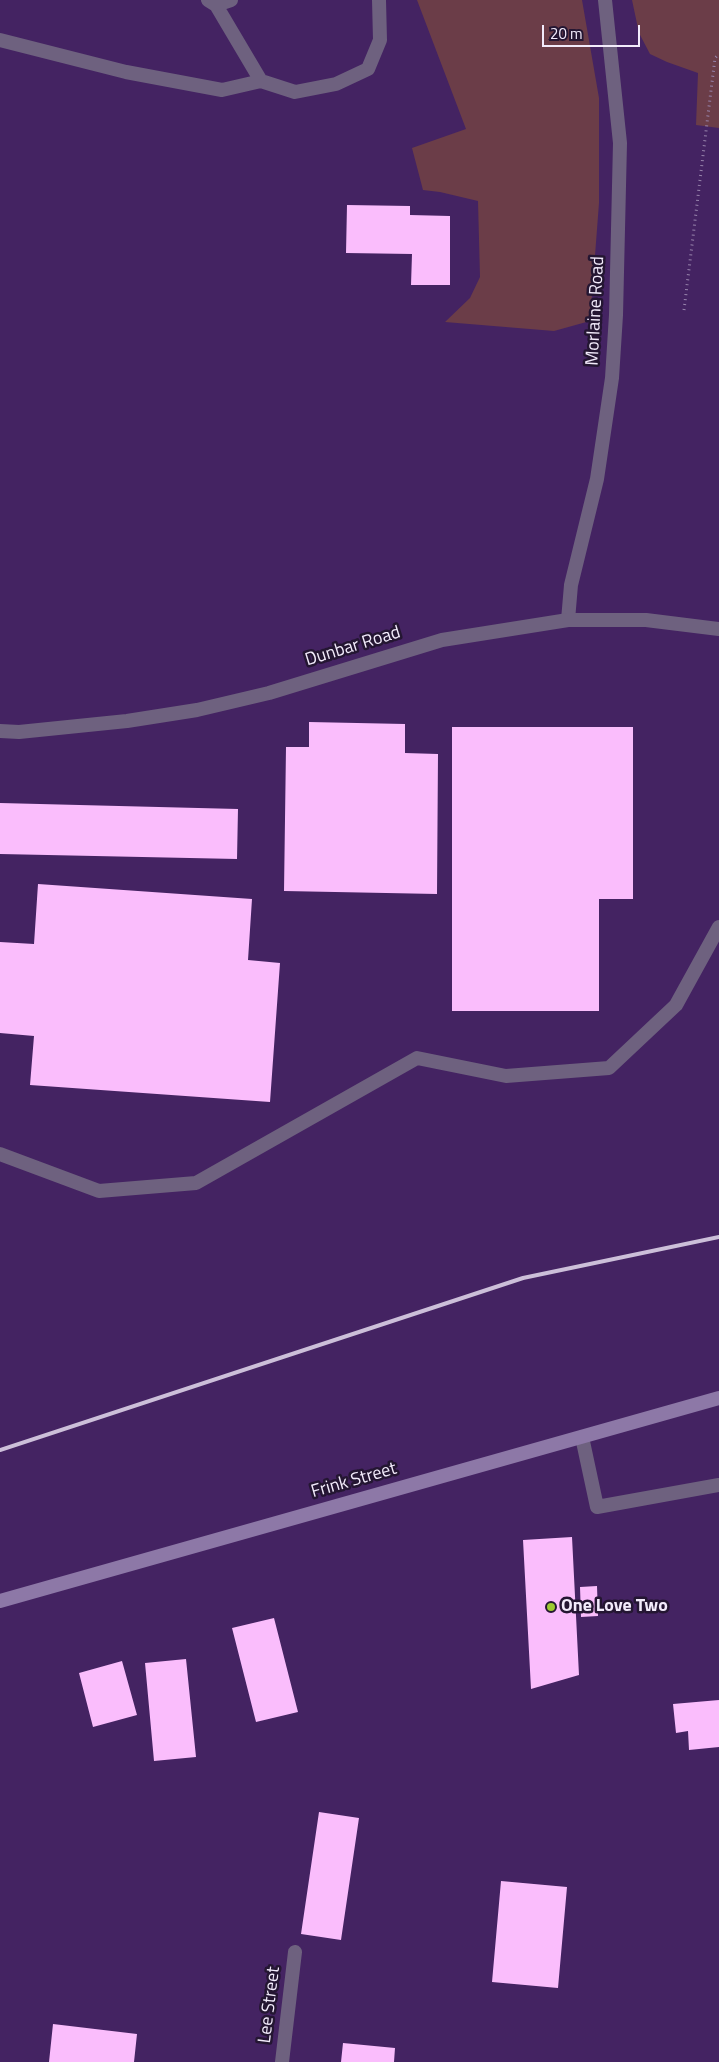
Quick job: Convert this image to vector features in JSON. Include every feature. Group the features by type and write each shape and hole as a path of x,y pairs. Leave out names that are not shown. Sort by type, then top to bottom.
{"main road":[{"name":"Frink Street","path":"0,1601 719,1398"}],"street":[{"path":"231,0 212,2 261,81"},
{"path":"0,40 126,72 222,90 261,81 295,92 336,84 368,69 380,40 379,0"},
{"name":"Morlaine Road","path":"568,620 570,586 596,479 612,378 616,315 620,143 605,0"},
{"name":"Dunbar Road","path":"0,732 19,732 127,721 197,710 269,693 442,640 568,620 646,620 719,629"},
{"path":"0,1154 99,1192 196,1182 417,1058 506,1076 609,1068 676,1005 719,927"},
{"path":"582,1437 597,1507 719,1485"},
{"name":"Lee Street","path":"282,2062 295,1952"}],"path":[{"path":"684,310 715,58 719,54"}],"shaded area":[{"path":"417,0 582,0 599,98 599,203 590,321 554,331 445,322 470,298 480,277 478,201 423,190 412,148 466,129"},
{"path":"632,0 719,0 719,128 696,125 698,73 650,54 639,33"}],"building":[{"path":"347,205 410,206 410,215 450,216 450,285 411,285 412,254 346,253"},
{"path":"309,722 405,724 405,753 438,754 437,894 284,891 286,747 309,747"},
{"path":"452,727 633,727 633,899 599,899 599,1011 452,1011"},
{"path":"0,803 238,809 237,859 0,854"},
{"path":"38,884 252,899 248,960 280,963 270,1102 30,1085 34,1036 0,1033 0,942 34,944"},
{"name":"One Love Two","path":"572,1537 579,1675 531,1689 523,1540"},
{"path":"597,1586 598,1616 581,1617 580,1587"},
{"path":"274,1618 298,1712 256,1722 232,1628"},
{"path":"186,1659 196,1757 154,1761 145,1663"},
{"path":"122,1661 137,1715 93,1727 79,1673"},
{"path":"719,1700 719,1747 689,1750 688,1731 676,1733 673,1704"},
{"path":"319,1812 359,1818 341,1940 301,1934"},
{"path":"501,1881 567,1887 558,1988 492,1982"},
{"path":"53,2024 137,2034 134,2062 49,2062"},
{"path":"343,2043 395,2048 394,2062 341,2062"}],"railway":[{"path":"0,1450 523,1278 719,1237"}],"place":[{"name":"One Love Two","path":"551,1607"}]}
